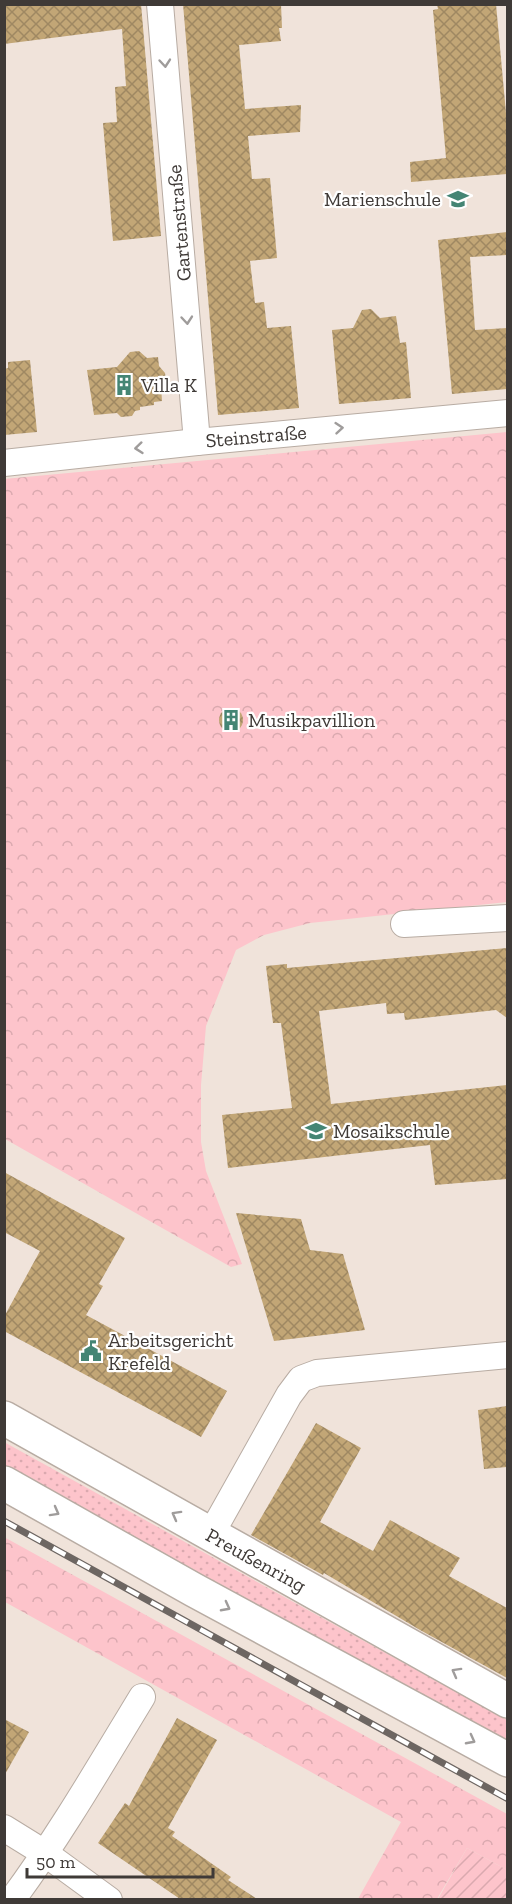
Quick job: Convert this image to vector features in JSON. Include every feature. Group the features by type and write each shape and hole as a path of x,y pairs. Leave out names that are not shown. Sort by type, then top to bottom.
{"main road":[{"name":"Preußenring","path":"4,1418 507,1701"},
{"path":"4,1483 194,1590 507,1760"}],"street":[{"name":"Gartenstraße","path":"160,4 197,442"},
{"name":"Steinstraße","path":"4,463 197,442 507,413"},
{"path":"404,924 507,918"},
{"path":"211,1534 289,1395 301,1379 317,1373 507,1355"},
{"path":"12,1899 46,1854 141,1697"},
{"path":"4,1828 46,1854 109,1899"}],"green space":[{"path":"507,432 507,902 310,923 264,935 236,950 206,1026 201,1085 201,1142 206,1171 242,1264 231,1267 5,1139 4,479"},
{"path":"4,1442 507,1720 507,1745 5,1468"},
{"path":"4,1537 507,1814 507,1870 467,1848 437,1899 358,1899 401,1822 5,1602"},
{"path":"467,1848 507,1870 507,1899 438,1899"}],"building":[{"path":"4,4 141,4 161,236 113,241 103,123 117,122 115,87 126,86 122,29 4,44"},
{"path":"183,4 281,4 282,28 279,28 281,41 239,45 245,109 301,105 300,132 248,136 252,179 270,178 277,258 250,261 255,303 264,302 267,328 291,326 299,408 218,415"},
{"path":"437,4 496,4 507,124 507,174 411,182 410,162 446,158 433,10 438,9"},
{"path":"507,232 507,255 470,257 475,330 507,328 507,389 452,394 438,240"},
{"path":"371,309 380,318 396,316 400,343 406,342 411,398 339,404 332,330 353,328 362,310"},
{"name":"Villa K","path":"139,351 147,358 158,357 159,366 165,373 166,380 161,386 162,401 140,407 140,410 135,411 132,416 121,417 117,413 94,415 87,370 117,367 130,352"},
{"path":"30,360 37,432 4,435 4,369 8,368 8,362"},
{"name":"Musikpavillion","path":"231,708 239,712 243,720 239,728 231,732 223,728 219,720 223,712"},
{"path":"507,948 507,1018 496,1010 405,1020 404,1013 387,1014 386,1003 319,1011 331,1104 507,1085 507,1179 435,1185 430,1145 228,1168 222,1115 292,1108 281,1023 273,1023 266,966 287,964 287,968"},
{"path":"4,1172 125,1238 99,1284 103,1286 86,1315 227,1391 201,1437 4,1331 4,1317 40,1251 4,1232"},
{"path":"236,1213 301,1219 310,1250 343,1254 365,1330 274,1341"},
{"path":"507,1406 507,1467 484,1469 478,1410"},
{"path":"316,1423 361,1448 320,1522 373,1551 390,1520 460,1558 449,1576 507,1608 507,1678 324,1573 323,1575 251,1535"},
{"path":"177,1718 217,1740 168,1828 175,1832 172,1836 231,1877 228,1880 257,1899 180,1899 98,1843 125,1803 129,1806"},
{"path":"4,1719 29,1732 4,1776"}],"railway":[{"path":"4,1521 508,1799"}],"place":[{"name":"Marienschule","path":"458,199"},
{"name":"Villa K","path":"124,385"},
{"name":"Musikpavillion","path":"231,720"},
{"name":"Mosaikschule","path":"316,1131"},
{"name":"Arbeitsgericht Krefeld","path":"91,1351"}]}
